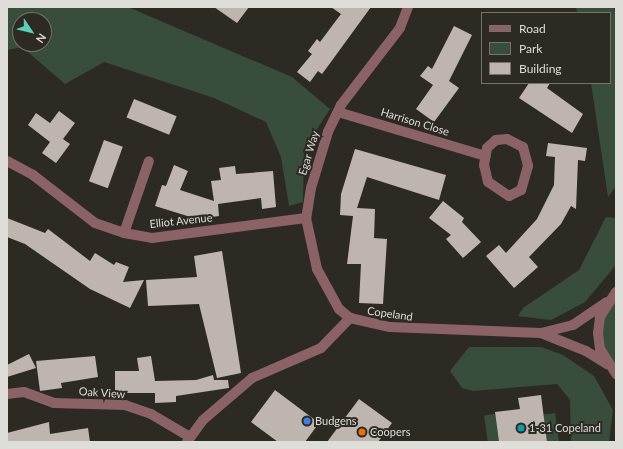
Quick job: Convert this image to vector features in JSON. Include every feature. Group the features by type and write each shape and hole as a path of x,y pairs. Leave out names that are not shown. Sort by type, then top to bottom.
{"street":[{"name":"Egar Way","path":"350,318 339,309 317,269 306,218 317,162 338,112 400,28 408,7"},
{"name":"Harrison Close","path":"338,112 486,156"},
{"path":"507,139 523,147 528,166 521,190 509,196 496,190 486,176 486,156 487,148 496,140 507,139"},
{"name":"Elliot Avenue","path":"7,161 33,175 95,223 124,233 152,238 306,218"},
{"path":"124,233 149,161"},
{"path":"606,364 598,333 607,302 616,292"},
{"name":"Copeland","path":"188,439 203,420 252,378 321,348 350,318 390,327 541,333 573,325 607,302"},
{"name":"Copeland","path":"541,333 571,344 606,364 616,374"},
{"name":"Oak View","path":"7,394 24,392 54,402 125,406 151,414 188,439"}],"green space":[{"path":"7,7 128,7 292,77 330,109 304,149 303,202 289,206 281,157 266,122 214,98 104,62 65,84 28,52 52,52 52,12 12,12 12,49 7,50"},
{"path":"576,7 614,7 616,19 616,186 608,197 591,84 611,84 611,12 577,12"},
{"path":"606,217 616,218 616,265 585,302 551,320 518,316 523,308 579,270"},
{"path":"616,292 616,374 607,364 600,317"},
{"path":"469,347 541,347 563,355 594,376 613,410 609,442 571,442 570,400 557,384 473,391 462,388 450,371"},
{"path":"555,413 559,442 547,442 543,415"},
{"path":"495,414 499,442 488,442 484,416"}],"building":[{"path":"214,7 249,7 237,23"},
{"path":"331,7 371,7 322,74 318,71 310,82 297,72 312,54 308,51 317,39 320,42 341,14"},
{"path":"454,26 472,35 449,81 459,88 434,122 416,109 433,85 420,76 428,66 432,69"},
{"path":"528,84 549,84 547,88 583,114 572,133 519,98"},
{"path":"134,99 177,116 169,135 127,118"},
{"path":"59,111 75,123 63,139 70,144 56,163 42,153 50,142 28,125 36,113 50,123"},
{"path":"104,140 123,147 108,188 89,181"},
{"path":"548,143 587,148 585,161 578,160 576,209 571,206 561,224 529,257 538,267 514,288 486,256 499,245 506,253 537,219 554,185 555,157 546,156"},
{"path":"355,149 446,175 439,200 367,177 357,208 375,209 374,238 387,239 383,304 359,303 361,264 347,264 353,216 340,215 341,194"},
{"path":"174,165 188,171 180,190 214,201 211,181 221,180 219,168 235,166 236,174 273,171 276,207 262,209 261,198 218,204 219,216 197,219 155,206 162,185 166,186"},
{"path":"443,201 464,218 462,222 481,242 463,258 446,239 451,235 429,218"},
{"path":"7,218 45,233 48,229 90,261 95,253 114,265 116,262 129,267 123,282 144,280 130,308 90,289 25,244 7,237"},
{"path":"222,251 241,373 217,378 199,304 148,306 146,280 197,277 194,256"},
{"path":"29,354 36,368 7,377 7,365"},
{"path":"95,356 98,377 61,383 62,388 40,391 36,361"},
{"path":"151,356 155,381 196,380 213,375 214,380 228,380 229,388 176,396 176,402 155,403 155,393 115,393 115,371 139,371 137,358"},
{"path":"275,390 319,423 305,442 278,442 251,422"},
{"name":"1-31 Copeland","path":"541,395 547,442 499,442 495,412 520,409 518,398"},
{"path":"359,399 392,423 378,442 327,442"},
{"path":"49,422 50,434 88,428 90,442 7,442 7,433"}],"place":[{"name":"Budgens","path":"307,421"},
{"name":"1-31 Copeland","path":"521,428"},
{"name":"Coopers","path":"362,432"}]}
